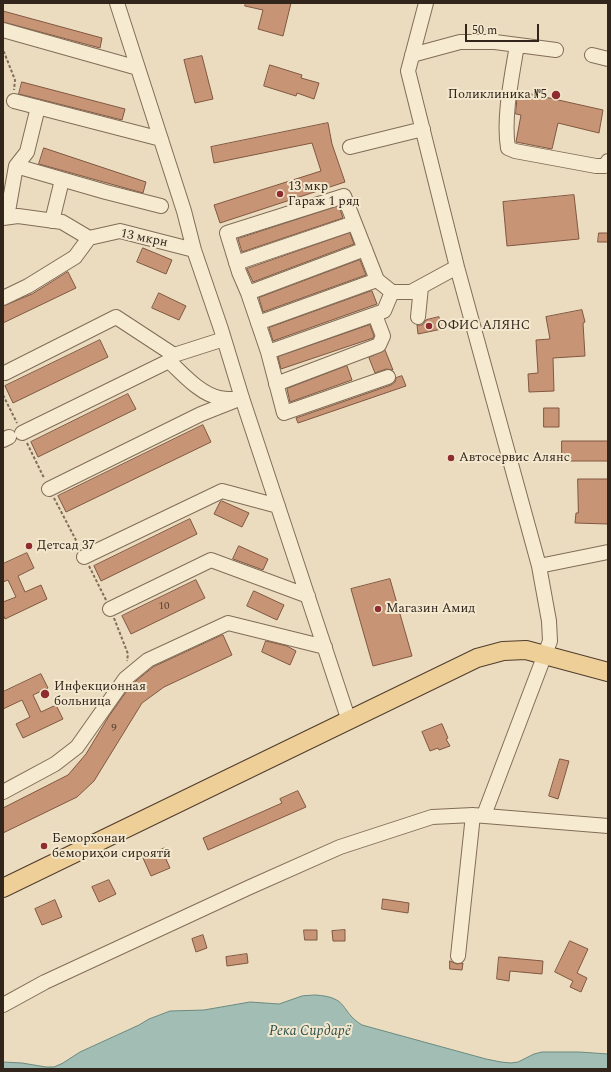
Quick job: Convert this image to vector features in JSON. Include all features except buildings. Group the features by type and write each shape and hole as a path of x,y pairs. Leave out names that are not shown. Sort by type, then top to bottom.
{"main road":[{"path":"3,888 477,658 503,651 526,650 608,672"}],"street":[{"path":"117,3 184,211 194,250 349,720"},
{"path":"426,3 408,71 457,267 538,566 548,620 550,641 478,815 458,956"},
{"path":"3,30 138,68"},
{"path":"412,55 460,42 495,42 556,50"},
{"path":"517,45 508,105 508,148 515,151 596,166 605,166 608,161"},
{"path":"592,54 608,59"},
{"path":"14,101 161,139"},
{"path":"3,298 28,286 74,257 89,238 62,222 18,216 5,217 16,166 27,152 38,107 14,101"},
{"path":"350,147 422,129"},
{"path":"16,166 62,180 161,206"},
{"path":"52,221 62,180"},
{"path":"388,377 284,413 268,352 236,263 227,233 344,196 377,280 392,292 411,292 457,267"},
{"path":"236,263 354,223"},
{"name":"13 мкрн","path":"89,238 120,231 194,250"},
{"path":"248,293 365,250"},
{"path":"258,323 377,280"},
{"path":"418,317 421,287"},
{"path":"268,352 384,311 392,292"},
{"path":"276,384 379,345 382,336 375,315"},
{"path":"4,373 116,317 174,355 224,339"},
{"path":"11,436 169,361 197,386 214,397 221,399 242,398"},
{"path":"49,489 201,414 242,398"},
{"path":"84,557 222,491 278,506"},
{"path":"538,566 608,552"},
{"path":"110,609 211,560 308,596"},
{"path":"3,792 55,764 77,747 126,679 148,660 228,623 325,647"},
{"path":"3,1005 45,982 340,847 432,817 478,815 608,826"}],"path":[{"path":"3,52 15,80 14,101"},
{"path":"3,395 11,436 49,489 110,609 128,654 126,679"}],"water":[{"name":"Река Сирдарё","path":"302,996 326,996 339,1002 355,1020 362,1025 486,1059 511,1063 518,1062 534,1054 542,1052 608,1054 608,1069 3,1069 3,1062 54,1067 80,1052 149,1019 170,1011 204,1010 250,1002 279,1004"}],"place":[{"name":"Поликлиника №5","path":"556,95"},
{"name":"13 мкр Гараж 1 ряд","path":"280,194"},
{"name":"ОФИС АЛЯНС","path":"429,326"},
{"name":"Автосервис Алянс","path":"451,458"},
{"name":"Детсад 37","path":"29,546"},
{"name":"Магазин Амид","path":"378,609"},
{"name":"Инфекционная больница","path":"45,694"},
{"name":"Беморхонаи бемориҳои сироятӣ","path":"44,846"}]}
